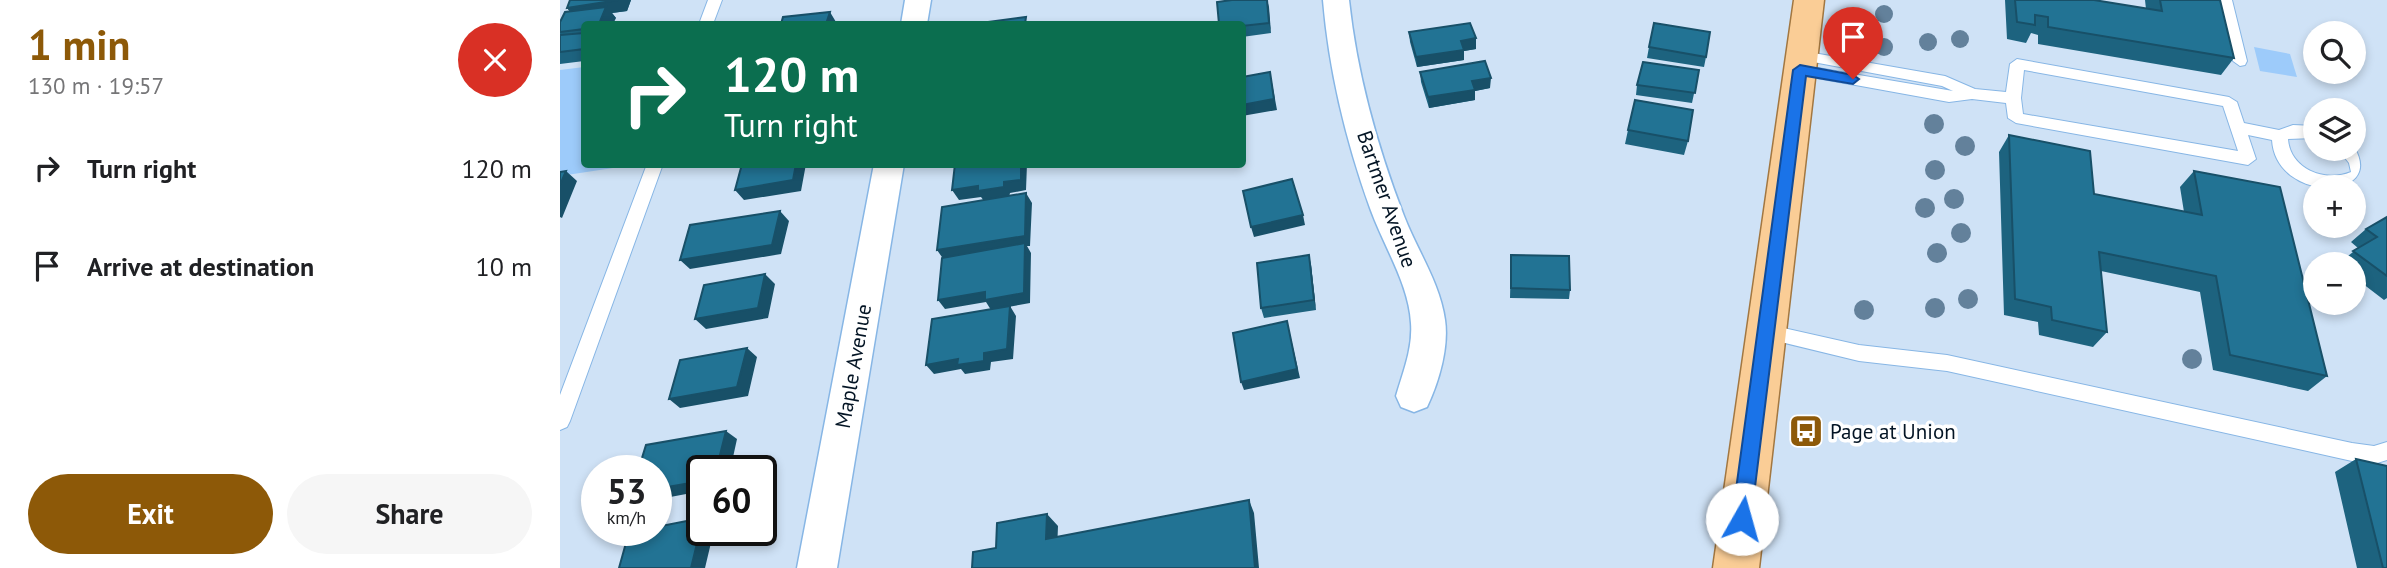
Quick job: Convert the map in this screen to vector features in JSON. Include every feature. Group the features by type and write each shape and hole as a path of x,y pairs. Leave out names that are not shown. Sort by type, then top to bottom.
{"main road":[{"path":"1736,568 1809,0"}],"street":[{"path":"914,21 918,0"},
{"name":"Bartmer Avenue","path":"1336,0 1337,20 1357,113 1392,227 1422,296 1429,333 1414,396"},
{"name":"Maple Avenue","path":"817,568 888,168"}],"lane":[{"path":"707,21 715,0"},
{"path":"2225,0 2240,61"},
{"path":"1801,63 1949,97 1972,94 2013,99"},
{"path":"2017,64 2229,102 2248,159 2016,118 2013,99 2017,64"},
{"path":"2238,127 2280,136 2293,131 2303,131"},
{"path":"2280,136 2278,147 2286,160 2308,176 2325,182 2349,181 2359,175 2360,167 2357,161"},
{"path":"560,421 653,168"},
{"path":"1766,332 1859,353 1947,363 2352,452 2374,455 2387,451"}],"shaded area":[{"path":"2254,47 2290,54 2297,77 2260,71"},
{"path":"581,67 581,168 613,168 560,176 560,70"}],"building":[{"path":"570,0 618,0 567,8"},
{"path":"1267,0 1269,23 1246,26 1246,21 1219,21 1217,2"},
{"path":"2015,0 2094,0 2162,11 2160,0 2220,0 2234,58 2048,27 2048,17 2035,15 2035,25 2017,22"},
{"path":"606,7 600,21 581,21 581,29 560,32 560,22 565,12"},
{"path":"830,12 827,21 782,21 783,17"},
{"path":"1026,17 1025,21 996,21"},
{"path":"1470,23 1476,38 1461,41 1464,50 1416,57 1409,32"},
{"path":"1654,23 1710,32 1706,57 1649,47"},
{"path":"581,33 581,49 560,52 560,35"},
{"path":"1485,61 1491,78 1472,81 1475,90 1428,97 1420,72"},
{"path":"1643,62 1699,70 1695,93 1637,85"},
{"path":"1270,72 1274,99 1246,104 1246,76"},
{"path":"1635,100 1693,110 1688,141 1628,130"},
{"path":"2009,135 2090,151 2094,194 2202,215 2194,171 2280,187 2303,279 2303,315 2312,315 2327,376 2230,355 2216,276 2099,252 2107,332 2052,320 2051,307 2015,299"},
{"path":"741,168 795,168 793,180 735,190"},
{"path":"955,168 1021,168 1021,180 1004,182 1004,187 978,191 978,186 952,190"},
{"path":"566,171 560,185 560,172"},
{"path":"1292,179 1303,215 1251,227 1243,191"},
{"path":"1026,193 1025,236 937,250 942,207"},
{"path":"780,211 772,245 680,260 690,225"},
{"path":"2387,217 2387,276 2366,261 2366,252 2353,251 2377,237 2366,229"},
{"path":"1025,243 1024,293 985,300 985,292 938,300 942,258"},
{"path":"1309,255 1314,300 1261,308 1257,263"},
{"path":"1511,255 1569,256 1570,290 1511,288"},
{"path":"765,274 758,308 695,319 704,285"},
{"path":"1010,306 1007,349 984,353 984,361 957,365 958,359 926,365 932,319"},
{"path":"1287,321 1297,369 1241,382 1233,333"},
{"path":"747,348 737,387 669,399 680,360"},
{"path":"726,431 720,455 686,455 686,484 672,486 672,455 643,455 646,445"},
{"path":"2356,459 2387,466 2387,568 2383,568"},
{"path":"1249,500 1255,568 972,568 973,552 996,548 997,523 1047,514 1046,539"},
{"path":"686,521 686,546 696,546 691,568 619,568 625,546 672,546 672,524"}],"place":[{"name":"Page at Union","path":"1806,431"}],"route":[{"path":"1742,519 1800,70 1853,79"}]}
